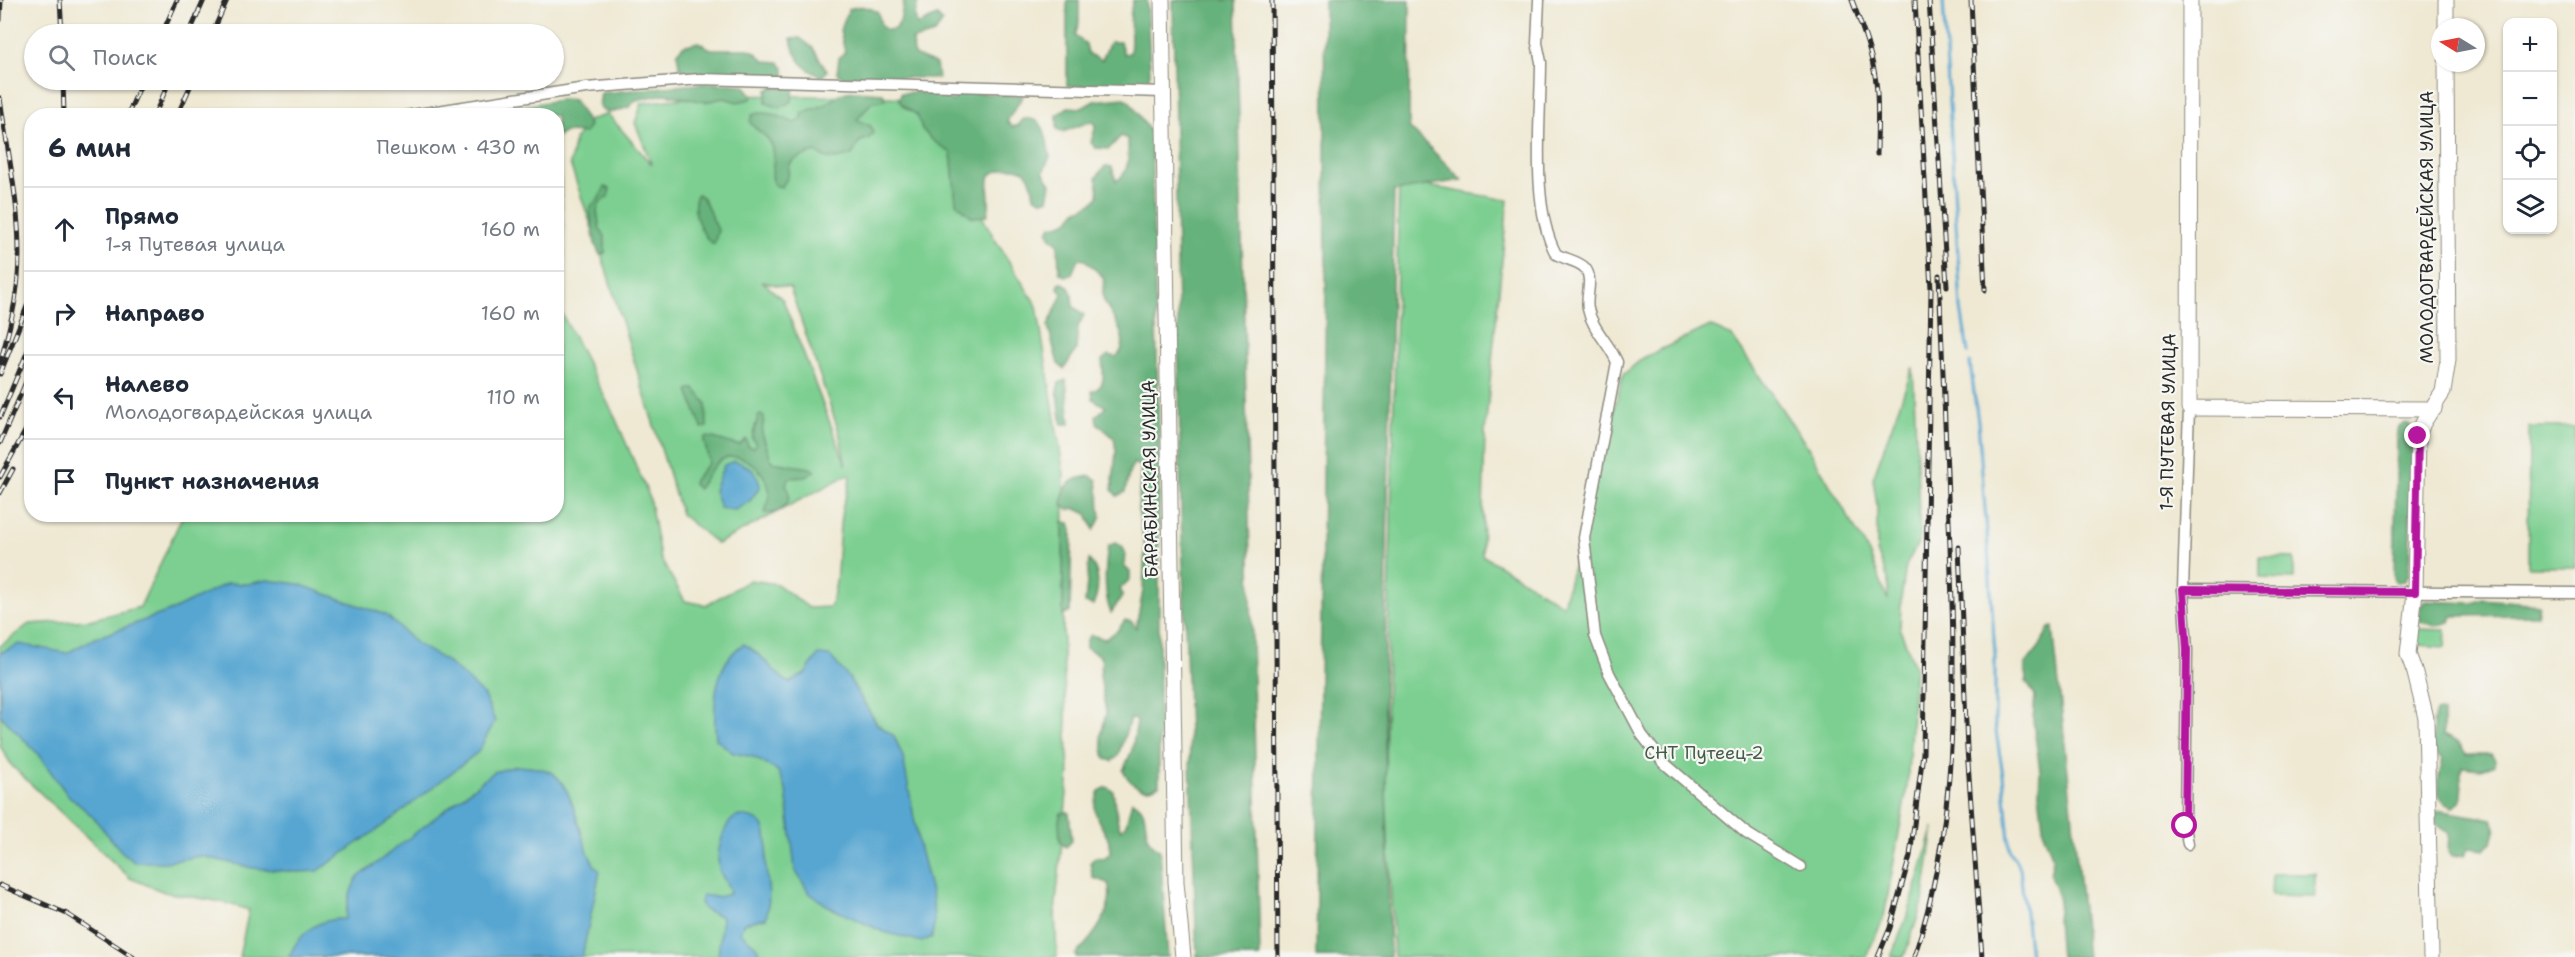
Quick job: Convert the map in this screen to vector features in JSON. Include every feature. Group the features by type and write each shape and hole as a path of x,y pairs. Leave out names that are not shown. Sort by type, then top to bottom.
{"street":[{"name":"БАРАБИНСКАЯ УЛИЦА","path":"1162,0 1176,882 1183,957"},
{"path":"1539,0 1537,11 1541,62 1540,189 1542,214 1556,254 1585,268 1589,278 1587,309 1594,325 1612,349 1617,362 1584,538 1595,636 1609,673 1642,735 1663,762 1746,833 1801,867"},
{"name":"1-Я ПУТЕВАЯ УЛИЦА","path":"2188,844 2185,826 2187,650 2183,590 2189,408 2190,0"},
{"path":"2446,0 2446,18"},
{"name":"МОЛОДОГВАРДЕЙСКАЯ УЛИЦА","path":"2431,957 2426,718 2408,654 2415,592 2418,436 2423,423 2443,392 2448,360 2446,72"},
{"path":"457,108 586,88 700,79 1164,92"},
{"path":"2189,408 2434,409"},
{"path":"2183,590 2575,593"}],"green space":[{"path":"904,0 918,0 915,16 917,25 937,16 943,22 934,34 913,40 914,55 936,64 938,78 842,77 837,73 839,58 845,52 840,30 849,9 860,6 874,10 878,12 881,26 887,30 895,29 900,22"},
{"path":"1067,0 1079,0 1079,23 1075,36 1086,44 1088,54 1102,60 1110,42 1120,42 1124,54 1130,53 1130,14 1133,0 1147,0 1150,73 1148,82 1138,87 1067,86"},
{"path":"1173,0 1236,0 1260,957 1197,957 1181,513"},
{"path":"1324,0 1410,0 1409,127 1462,180 1394,191 1384,701 1390,957 1316,957 1326,278"},
{"path":"800,38 813,48 827,71 822,77 805,66 797,57 791,39"},
{"path":"698,42 711,49 748,49 765,61 779,62 784,68 784,77 683,72 679,66 677,53 683,46"},
{"path":"709,83 744,85 752,95 751,99 737,102 724,98 705,102 665,94 636,100 629,107 614,112 605,112 599,106 601,93"},
{"path":"772,87 794,88 792,101 780,108 766,103 767,90"},
{"path":"853,91 883,93 885,100 871,103 857,120 871,126 873,133 868,139 860,141 852,155 829,158 816,152 803,156 791,163 786,181 781,187 774,185 772,180 773,147 750,122 752,115 768,113 794,123 801,120 805,111 827,104 837,95"},
{"path":"916,92 945,97 952,101 963,92 1023,96 1007,121 1012,127 1019,125 1023,119 1031,119 1037,121 1044,130 1050,157 1043,172 1051,184 1048,200 1041,200 1034,196 1029,177 1022,170 1011,168 1000,170 990,175 987,216 972,217 956,203 951,153 932,140 922,129 917,115 903,106 899,100 901,93"},
{"path":"712,95 890,97 928,100 953,125 967,190 1037,306 1064,475 1063,657 1069,773 1055,912 1057,957 239,957 249,910 222,902 164,892 130,878 12,766 0,746 0,646 29,624 89,620 140,607 180,522 564,522 564,318 614,415 649,496 660,557 685,601 706,605 750,580 777,584 809,608 830,607 836,583 840,522 849,474 717,544 681,514 606,269 570,164 575,139 590,120 608,114 652,165 635,123 642,103","holes":["763,282 790,288 839,432 846,465 783,300"]},
{"path":"1124,98 1130,102 1151,133 1159,437 1159,785 1148,789 1138,787 1123,771 1132,750 1137,720 1130,719 1118,756 1112,761 1105,759 1101,736 1106,713 1100,675 1102,661 1099,655 1086,648 1086,641 1091,635 1105,639 1117,631 1125,620 1132,622 1136,628 1143,591 1145,547 1138,510 1141,467 1134,463 1125,492 1117,496 1112,490 1116,452 1114,438 1097,423 1096,416 1106,407 1093,399 1092,391 1102,383 1102,360 1108,355 1116,357 1121,351 1122,337 1104,301 1103,277 1085,260 1078,259 1072,274 1065,276 1059,272 1058,243 1048,232 1051,226 1065,222 1074,212 1095,201 1098,193 1096,178 1105,166 1112,167 1116,181 1121,177 1126,168 1128,156 1128,139 1121,136 1109,149 1095,148 1091,142 1095,129 1094,122 1063,132 1057,129 1057,115 1068,107 1082,108 1094,101"},
{"path":"565,99 574,100 589,125 585,133 564,133 564,108 510,108"},
{"name":"СНТ Путеец-2","path":"1399,181 1508,200 1485,432 1482,555 1563,605 1623,375 1643,358 1710,326 1732,336 1809,449 1869,553 1888,600 1888,579 1877,552 1877,506 1873,478 1913,367 1920,539 1906,566 1901,599 1900,629 1915,667 1907,788 1884,917 1866,957 1394,957 1385,772"},
{"path":"605,187 610,189 608,197 600,202 597,211 600,230 605,236 605,253 600,255 595,244 590,212 591,206"},
{"path":"698,194 703,198 718,230 714,244 709,241 698,221 695,206"},
{"path":"1060,282 1070,288 1073,306 1084,315 1078,327 1076,350 1064,369 1058,364 1048,326 1062,294 1058,288"},
{"path":"1066,380 1070,424 1062,424 1057,390 1059,383"},
{"path":"695,389 706,403 707,427 702,428 688,391"},
{"path":"758,416 764,417 762,433 772,462 810,468 815,471 806,477 789,478 786,484 789,496 786,505 777,512 771,513 765,513 769,493 767,483 758,469 744,459 728,457 721,460 711,469 698,489 693,484 709,462 705,437 739,445 746,439 748,446 754,448 756,444 752,438"},
{"path":"2406,423 2410,425 2413,436 2409,574 2404,581 2396,582 2394,577 2397,436 2399,426"},
{"path":"2529,427 2575,427 2575,567 2528,567"},
{"path":"1090,476 1097,480 1101,517 1094,530 1087,514 1074,508 1068,510 1062,505 1066,487 1072,481"},
{"path":"1063,522 1070,523 1072,530 1070,612 1063,616"},
{"path":"1115,543 1122,546 1125,552 1124,566 1130,572 1130,579 1120,589 1123,595 1111,613 1108,606 1106,571 1108,546"},
{"path":"2260,557 2294,558 2294,579 2260,578"},
{"path":"1089,560 1096,570 1098,581 1093,605 1085,603"},
{"path":"2483,599 2539,604 2537,615 2452,616 2450,622 2436,626 2420,622 2419,610 2424,601 2473,603"},
{"path":"2053,627 2087,957 2060,957 2057,920 2059,900 2050,875 2053,858 2044,835 2039,793 2040,771 2033,720 2035,695 2026,682 2025,665 2040,646 2049,628"},
{"path":"2417,629 2446,630 2445,647 2418,645"},
{"path":"2436,712 2443,712 2443,735 2459,743 2466,754 2491,754 2495,759 2494,765 2481,769 2462,767 2462,795 2458,804 2453,807 2446,804 2438,793 2443,758 2433,752 2433,722"},
{"path":"1107,787 1113,791 1121,830 1126,824 1132,801 1138,804 1144,813 1149,840 1160,851 1168,957 1076,957 1075,955 1095,932 1109,903 1108,883 1093,878 1090,863 1095,857 1104,858 1111,852 1109,840 1095,812 1099,791"},
{"path":"1069,812 1072,841 1066,847 1060,842 1059,820 1061,813"},
{"path":"2436,812 2492,819 2496,827 2492,842 2485,850 2469,848 2465,855 2452,856 2448,852 2449,833 2435,820"},
{"path":"1934,827 1923,902 1904,957 1891,957 1909,911"},
{"path":"2272,874 2315,874 2315,897 2271,896"}],"water":[{"path":"734,461 744,464 755,472 760,487 750,501 735,510 720,508 714,490 724,465"},
{"path":"267,580 298,584 386,615 417,644 446,661 464,676 484,696 495,721 478,752 391,820 318,871 298,872 252,868 201,856 165,862 134,862 121,851 92,816 67,794 37,753 0,715 0,653 19,644 67,653 93,639 175,609 228,583 248,584"},
{"path":"744,644 789,683 805,674 818,655 830,656 849,678 877,724 894,736 903,757 919,845 933,900 932,937 922,942 884,932 831,908 809,893 795,870 786,790 778,771 753,757 733,753 716,739 717,686 726,662"},
{"path":"516,766 548,771 558,778 572,803 587,850 600,871 582,957 289,957 298,940 311,928 327,921 345,919 349,897 356,879 494,772"},
{"path":"743,816 762,824 767,839 766,867 769,898 766,918 744,923 740,932 756,946 761,957 718,957 722,917 703,909 700,902 702,895 717,897 730,894 719,868 719,849 726,827 736,817"}],"waterway":[{"path":"1943,0 1961,308 1968,353"},
{"path":"1970,363 1978,422 1987,534 1995,655 1995,725 2003,775 2010,851 2020,868 2030,957"}],"railway":[{"path":"0,20 1,0"},
{"path":"60,0 61,24"},
{"path":"166,24 177,0"},
{"path":"193,24 204,0"},
{"path":"216,24 227,0"},
{"path":"1272,0 1278,957"},
{"path":"1852,0 1869,50 1876,82 1877,154"},
{"path":"1878,957 1890,928 1910,856 1923,753 1931,289 1915,0"},
{"path":"1929,0 1947,286"},
{"path":"1971,0 1985,290"},
{"path":"63,90 64,108"},
{"path":"131,108 139,90"},
{"path":"158,108 166,90"},
{"path":"181,108 189,90"},
{"path":"0,98 17,210 19,255 15,298 0,363"},
{"path":"1914,957 1929,904 1940,850 1951,741 1953,631 1939,275"},
{"path":"0,374 24,314"},
{"path":"0,417 24,360"},
{"path":"0,443 24,387"},
{"path":"0,477 24,434"},
{"path":"0,493 13,469"},
{"path":"1959,547 1967,749 1982,957"},
{"path":"0,885 67,914 133,957"}],"route":[{"path":"2185,826 2187,650 2183,590 2415,592 2418,436"}]}
